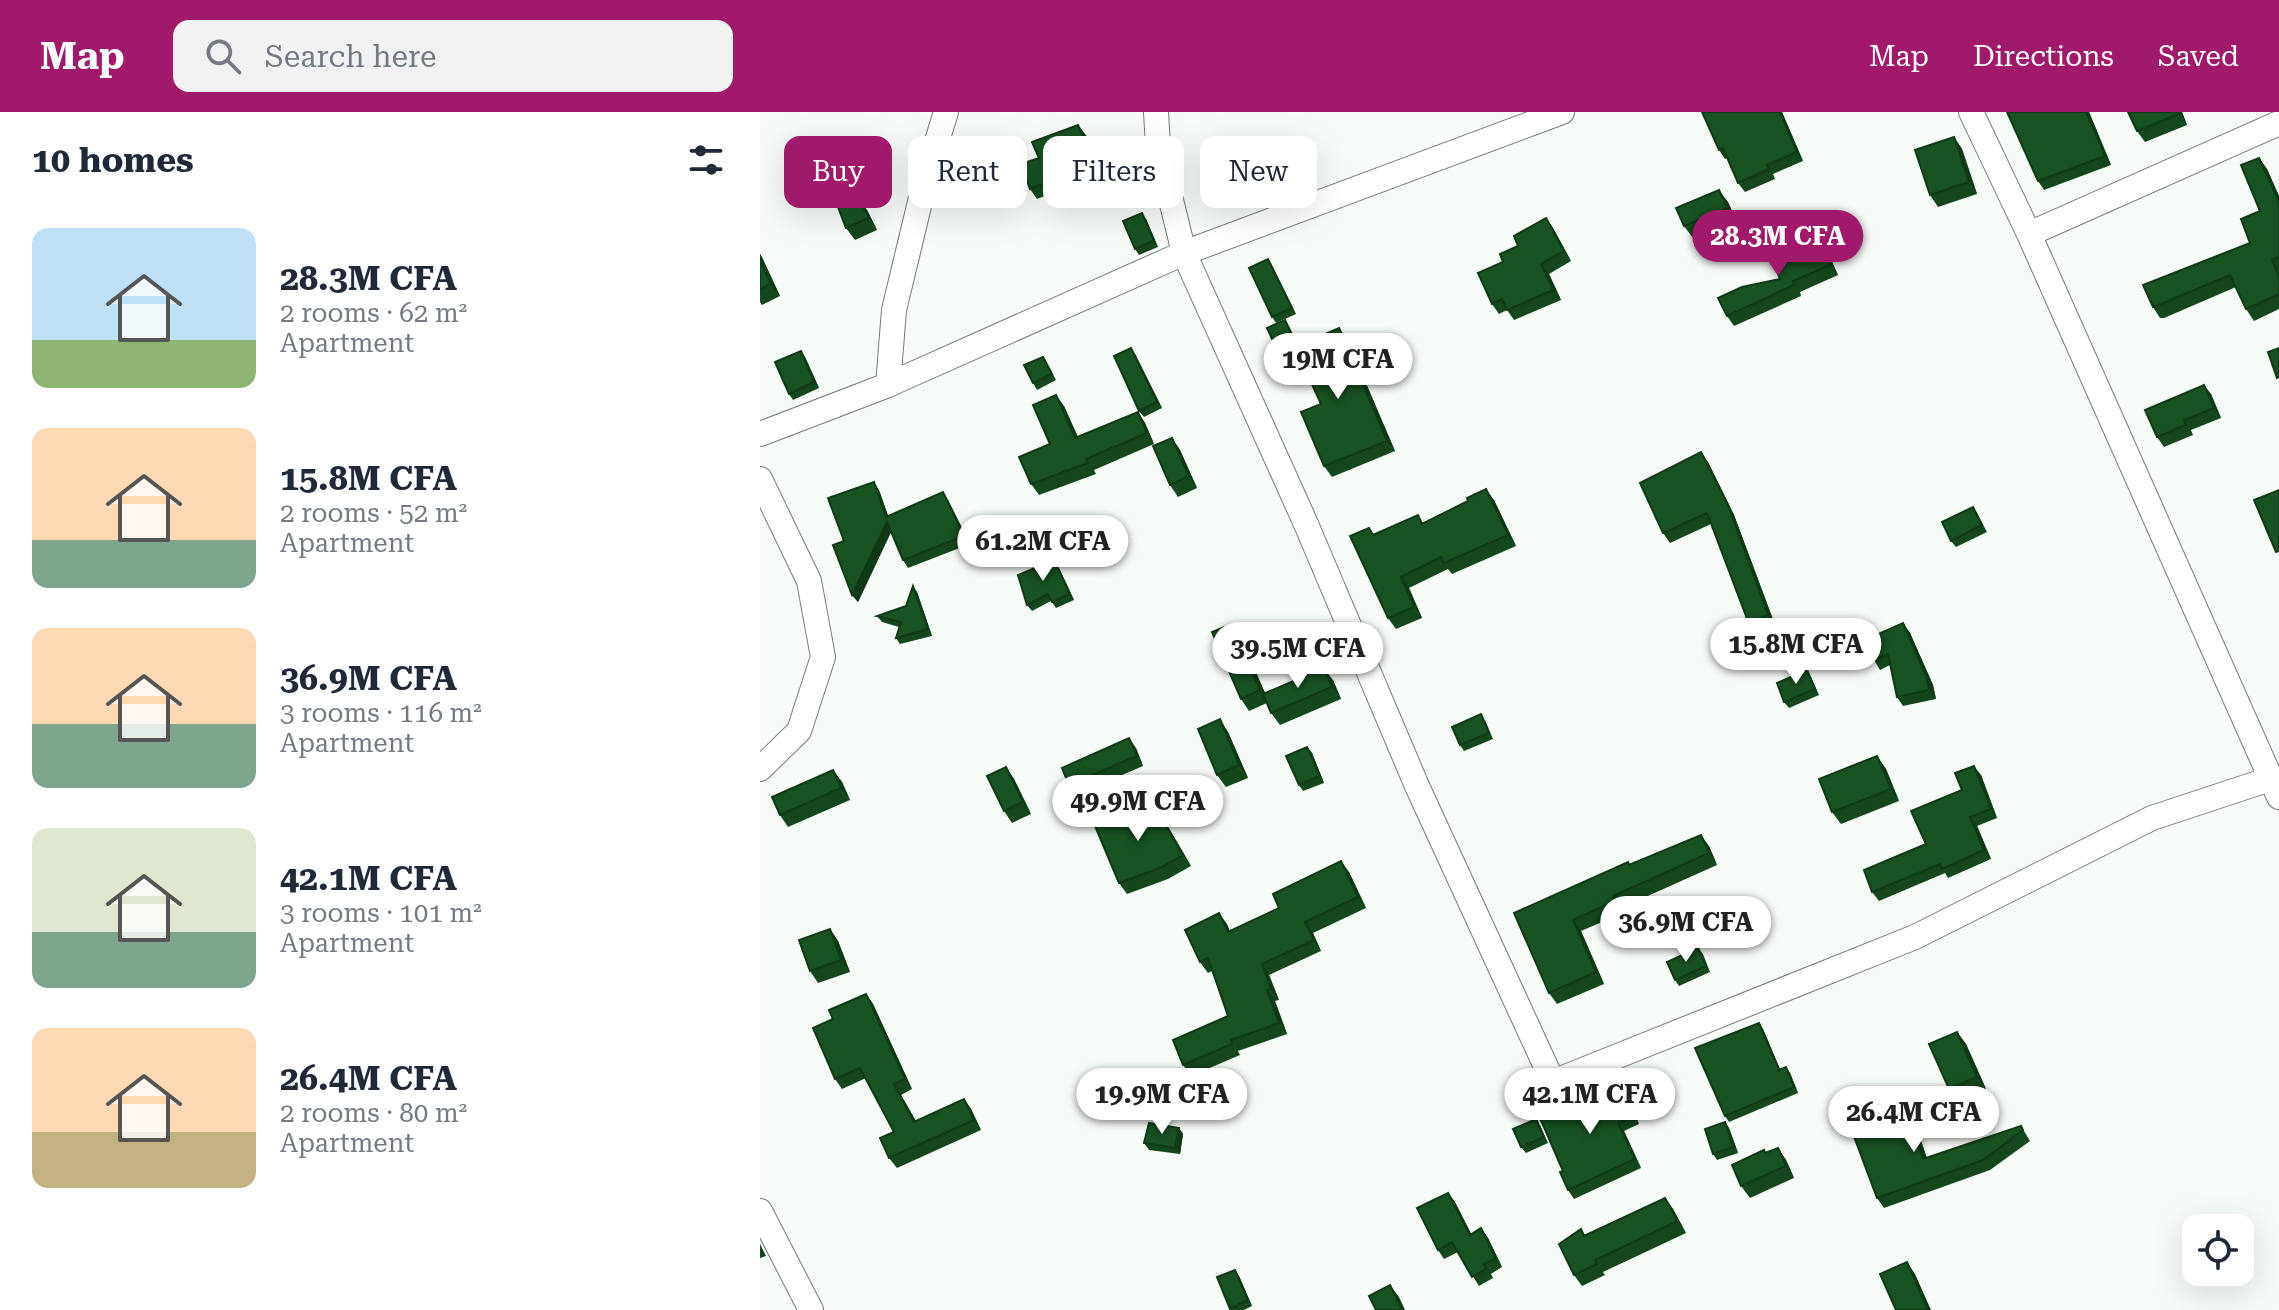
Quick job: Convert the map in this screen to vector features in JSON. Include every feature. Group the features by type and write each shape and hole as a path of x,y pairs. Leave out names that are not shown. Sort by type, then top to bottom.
{"street":[{"path":"888,385 894,310 926,177 946,112"},
{"path":"1156,112 1158,147 1184,253 1306,524 1417,786 1553,1082 1915,937 2152,818 2275,788 2029,234 1971,112"},
{"path":"760,434 888,385 1184,253 1562,112"},
{"path":"2029,234 2279,123"},
{"path":"760,479 809,581 823,657 799,731 760,769"},
{"path":"760,1211 811,1310"}],"building":[{"path":"1702,112 1780,112 1797,152 1767,165 1769,169 1738,183 1723,148 1719,150"},
{"path":"2007,112 2086,112 2105,156 2038,181"},
{"path":"2128,112 2179,112 2179,114 2137,131"},
{"path":"1078,125 1083,136 1048,136"},
{"path":"1954,137 1969,182 1930,195 1915,150"},
{"path":"1043,138 1043,184 1030,189 1027,162 1039,158 1032,142"},
{"path":"2259,158 2279,202 2279,257 2272,260 2279,276 2279,294 2246,309 2230,275 2153,307 2143,285 2250,243 2241,219 2260,211 2241,165"},
{"path":"1719,190 1727,208 1684,226 1676,208"},
{"path":"838,208 864,208 869,218 846,228"},
{"path":"1142,213 1154,241 1135,249 1123,221"},
{"path":"1546,218 1564,251 1541,264 1553,290 1507,310 1502,299 1492,304 1478,273 1503,262 1500,254 1518,246 1514,236"},
{"path":"1820,241 1830,265 1727,316 1718,298 1742,287 1780,279 1773,261"},
{"path":"1268,259 1292,308 1272,317 1249,268"},
{"path":"760,260 771,284 760,289"},
{"path":"1285,320 1296,343 1278,352 1267,328"},
{"path":"1339,328 1387,441 1324,466 1301,412 1321,404 1295,347"},
{"path":"1131,348 1157,402 1139,411 1114,356"},
{"path":"2279,348 2279,377 2277,378 2268,352"},
{"path":"801,351 814,382 789,394 775,362"},
{"path":"1043,357 1052,374 1033,383 1024,365"},
{"path":"2204,385 2214,408 2184,420 2186,425 2157,437 2145,410"},
{"path":"1056,395 1075,438 1138,412 1147,433 1086,459 1088,463 1031,484 1019,457 1050,444 1033,405"},
{"path":"1172,438 1189,476 1170,485 1153,446"},
{"path":"1701,452 1728,505 1768,615 1749,624 1707,513 1663,533 1640,483"},
{"path":"874,482 886,517 943,492 964,536 903,560 887,522 852,595 833,545 844,541 828,498"},
{"path":"1486,489 1508,535 1444,563 1441,557 1401,577 1414,607 1388,618 1350,536 1369,528 1373,535 1418,515 1422,524"},
{"path":"2279,490 2279,551 2276,552 2254,500"},
{"path":"1973,507 1982,525 1951,541 1942,522"},
{"path":"1054,560 1070,594 1052,602 1048,594 1027,605 1018,575"},
{"path":"913,586 928,629 896,638 901,622 877,616 906,606"},
{"path":"1903,623 1929,690 1897,697 1888,654 1874,660 1865,640"},
{"path":"1232,624 1260,690 1241,699 1212,632"},
{"path":"1324,668 1332,687 1271,713 1263,694"},
{"path":"1807,670 1815,689 1784,702 1777,683"},
{"path":"1481,714 1489,733 1460,745 1452,727"},
{"path":"1220,719 1239,765 1217,775 1198,729"},
{"path":"1129,738 1137,756 1069,785 1062,768"},
{"path":"1307,747 1320,776 1299,785 1286,756"},
{"path":"1877,756 1891,789 1832,812 1819,779"},
{"path":"1974,766 1991,809 1970,817 1984,850 1942,869 1940,864 1872,892 1864,870 1926,844 1911,811 1962,790 1955,773"},
{"path":"1006,767 1023,802 1004,811 987,776"},
{"path":"833,770 841,788 780,815 772,797"},
{"path":"1152,802 1183,855 1160,868 1119,883 1095,826"},
{"path":"1701,835 1709,853 1613,896 1615,901 1573,920 1596,972 1549,993 1514,913 1628,862 1629,865"},
{"path":"1341,861 1358,897 1305,922 1314,940 1262,964 1279,1023 1231,1040 1232,1044 1183,1065 1173,1040 1228,1016 1208,958 1200,962 1185,930 1219,913 1228,932 1279,908 1273,894"},
{"path":"830,929 841,960 810,971 799,940"},
{"path":"1698,948 1706,966 1675,980 1667,962"},
{"path":"866,994 905,1079 894,1084 914,1122 964,1099 974,1120 889,1158 880,1138 894,1132 860,1068 835,1079 813,1028 833,1019 829,1010"},
{"path":"1759,1023 1779,1070 1786,1067 1794,1087 1725,1116 1695,1048"},
{"path":"1957,1032 1977,1077 1949,1089 1929,1044"},
{"path":"1619,1084 1633,1116 1618,1123 1635,1159 1568,1190 1540,1118"},
{"path":"1908,1112 1923,1159 2021,1126 2023,1130 1983,1160 1877,1198 1852,1131"},
{"path":"1536,1119 1544,1137 1521,1147 1513,1129"},
{"path":"1725,1122 1733,1147 1713,1154 1705,1129"},
{"path":"1149,1123 1179,1128 1175,1148 1144,1143"},
{"path":"1778,1148 1786,1166 1741,1186 1732,1165 1764,1150 1765,1153"},
{"path":"1448,1193 1470,1235 1481,1228 1496,1258 1484,1264 1486,1269 1472,1277 1452,1242 1438,1250 1417,1208"},
{"path":"1665,1198 1678,1221 1595,1260 1597,1264 1574,1275 1559,1244 1581,1229 1584,1236"},
{"path":"1907,1262 1928,1310 1896,1310 1880,1274"},
{"path":"1235,1270 1248,1300 1230,1309 1217,1277"},
{"path":"1390,1285 1402,1310 1376,1310 1369,1296"}]}
